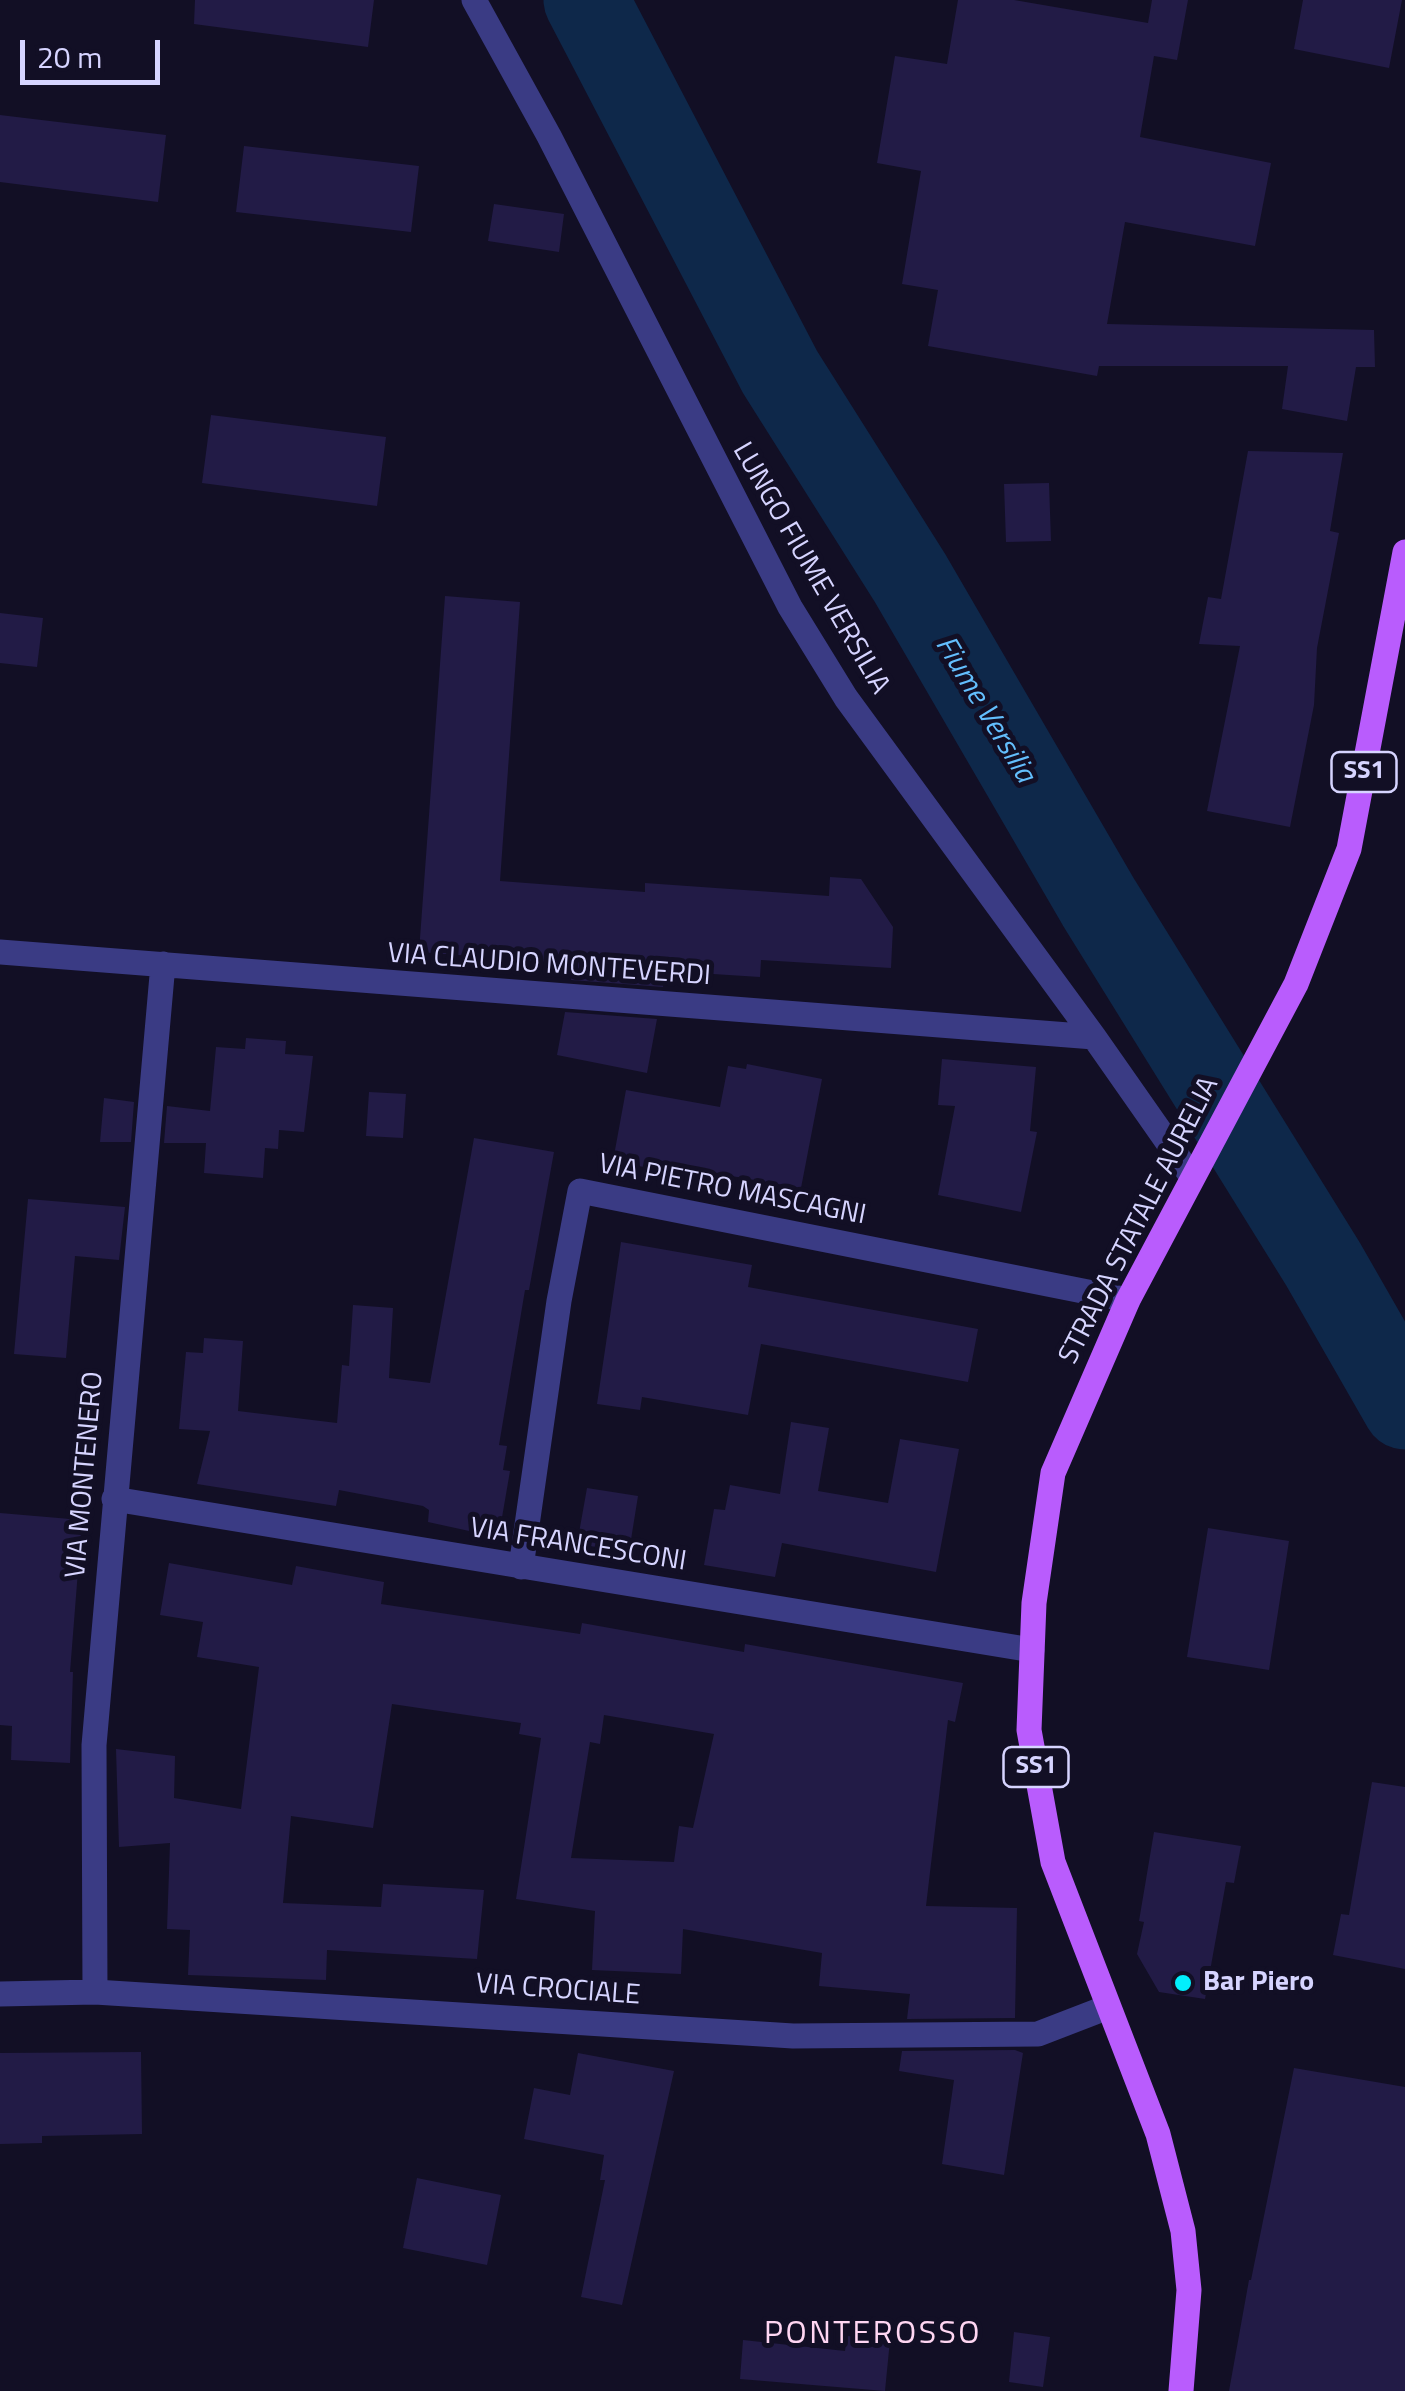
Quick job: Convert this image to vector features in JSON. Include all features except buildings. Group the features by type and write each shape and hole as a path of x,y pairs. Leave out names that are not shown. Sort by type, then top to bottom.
{"main road":[{"name":"STRADA STATALE AURELIA","path":"1181,2391 1189,2290 1183,2231 1158,2134 1053,1862 1029,1730 1034,1604 1053,1473 1128,1300 1296,984 1349,849 1405,552"}],"street":[{"name":"LUNGO FIUME VERSILIA","path":"474,0 549,136 790,606 846,698 1192,1178"},
{"name":"VIA CLAUDIO MONTEVERDI","path":"0,952 1094,1037"},
{"name":"VIA MONTENERO","path":"95,1992 94,1745 163,964"},
{"name":"VIA PIETRO MASCAGNI","path":"521,1567 559,1301 580,1190 1128,1300"},
{"name":"VIA FRANCESCONI","path":"114,1500 1032,1650"},
{"name":"VIA CROCIALE","path":"0,1994 95,1992 793,2036 1038,2034 1108,2008"}],"waterway":[{"name":"Fiume Versilia","path":"586,0 780,372 910,578 1099,903 1323,1264 1405,1407"}],"place":[{"name":"Bar Piero","path":"1183,1983"}],"district":[{"name":"PONTEROSSO","path":"873,2335"}]}
